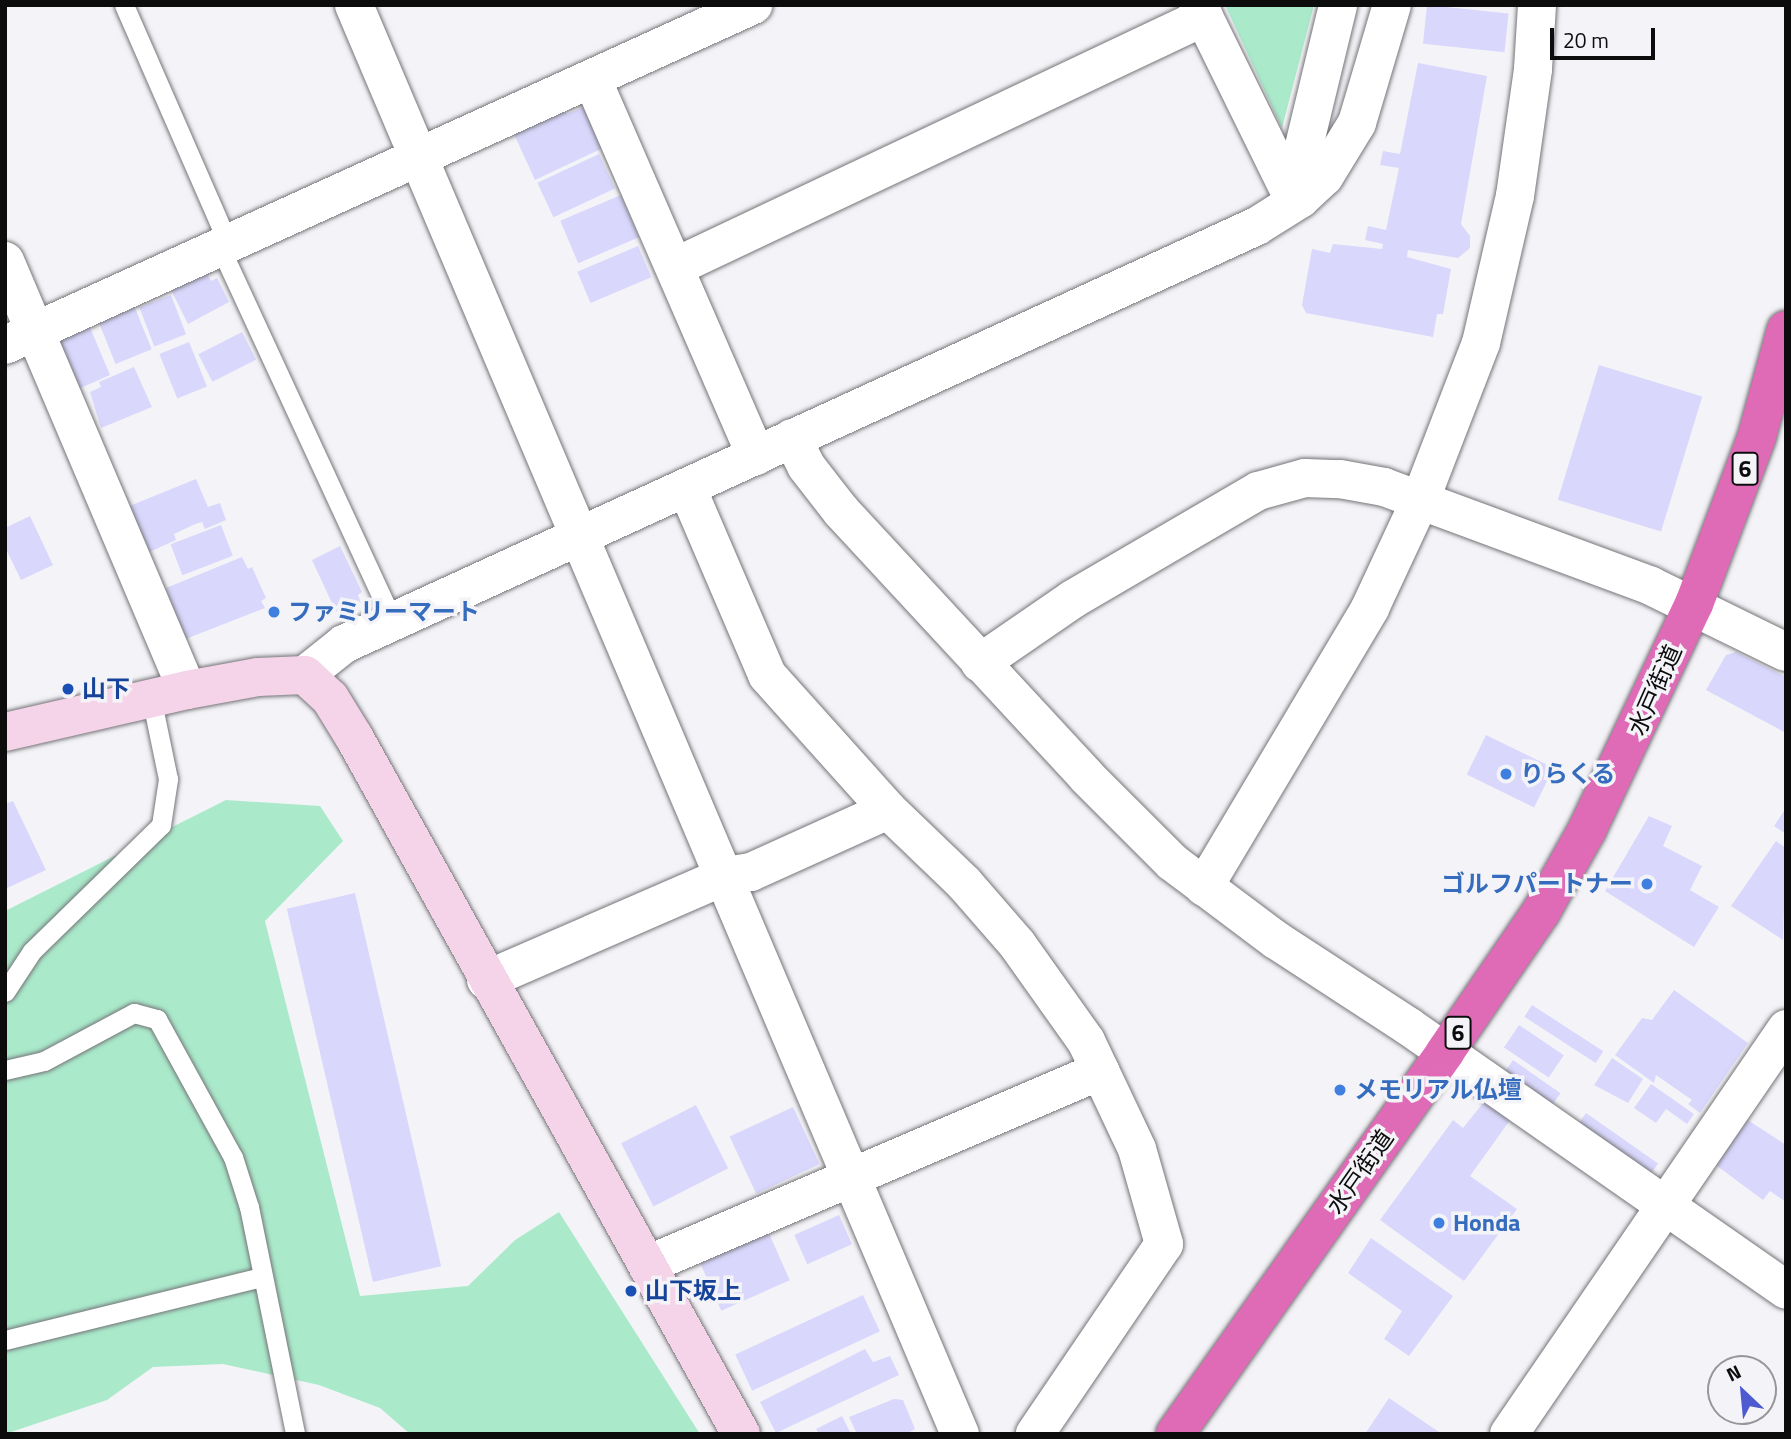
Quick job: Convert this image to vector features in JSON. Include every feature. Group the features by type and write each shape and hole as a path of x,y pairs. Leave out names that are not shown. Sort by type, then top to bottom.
{"highway":[{"name":"水戸街道","path":"1175,1434 1541,912 1580,842 1625,757 1694,604 1757,436 1786,330"}],"street":[{"path":"354,5 960,1434"},
{"path":"20,338 593,81 752,5"},
{"path":"1290,201 1338,5"},
{"path":"5,732 169,693 258,677 305,675 337,648 393,621 1257,226 1324,177 1342,153 1357,124 1392,5"},
{"path":"1204,887 1363,620 1420,501 1482,343 1515,195 1533,69 1537,5"},
{"path":"677,266 1201,11 1290,201"},
{"path":"593,81 677,266 756,456"},
{"path":"5,261 20,338 169,693"},
{"path":"792,438 806,466 841,511 980,663 1096,786 1204,887 1786,1290"},
{"path":"980,663 1097,584 1280,483 1340,479 1384,487 1694,604 1786,652"},
{"path":"687,488 767,675 888,810 964,883 1017,944 1086,1041 1137,1149 1164,1244 1035,1434"},
{"path":"305,675 330,698 354,737 486,980 741,1434"},
{"path":"486,980 725,876 751,872 888,810"},
{"path":"1509,1434 1786,1029"},
{"path":"647,1265 850,1175 1100,1071"}],"lane":[{"path":"124,5 224,245 393,621"},
{"path":"5,992 32,951 161,825 168,779 169,693"},
{"path":"5,1070 44,1061 134,1013 157,1019 233,1157 249,1207 261,1277 295,1434"},
{"path":"5,1340 261,1277"}],"green space":[{"path":"1225,5 1314,5 1282,128"},
{"path":"226,800 320,806 343,841 265,921 360,1296 468,1286 515,1240 559,1212 700,1434 410,1434 380,1408 319,1385 223,1364 153,1367 107,1400 5,1434 5,911"}],"building":[{"path":"1427,5 1509,14 1504,52 1423,44"},
{"path":"1418,63 1487,76 1461,224 1470,236 1470,248 1458,258 1408,250 1407,257 1451,269 1443,314 1437,314 1433,337 1306,313 1302,305 1312,249 1330,253 1333,244 1382,249 1383,244 1365,240 1368,226 1386,230 1399,168 1380,165 1383,151 1400,154"},
{"path":"584,107 603,148 535,180 514,134 565,110 567,114"},
{"path":"599,154 615,188 553,217 537,183"},
{"path":"621,195 639,237 578,263 560,221"},
{"path":"638,246 651,277 591,303 577,272"},
{"path":"206,271 211,281 217,278 229,302 188,324 170,288"},
{"path":"171,295 186,334 154,346 139,307"},
{"path":"133,303 152,349 116,364 97,318"},
{"path":"89,325 110,375 76,390 58,349 64,335"},
{"path":"242,332 256,360 212,382 198,354"},
{"path":"189,342 207,387 177,398 159,354"},
{"path":"1599,365 1702,397 1661,531 1558,500"},
{"path":"134,367 152,407 101,428 90,392 101,387 99,382"},
{"path":"196,479 208,507 220,503 226,520 205,529 202,522 195,524 174,534 176,540 145,554 127,507"},
{"path":"30,516 53,565 21,580 5,547 5,528"},
{"path":"221,525 233,556 182,575 171,544"},
{"path":"340,546 362,592 358,595 361,603 337,614 312,560"},
{"path":"242,557 248,569 252,567 266,598 261,601 265,608 183,640 166,588"},
{"path":"1736,652 1786,677 1786,733 1706,690 1726,655"},
{"path":"1486,735 1553,768 1534,807 1467,775"},
{"path":"13,801 46,870 5,889 5,804"},
{"path":"1786,808 1786,834 1774,826"},
{"path":"1649,816 1672,826 1663,846 1702,866 1690,890 1719,907 1694,947 1605,891"},
{"path":"1776,841 1786,848 1783,940 1731,906"},
{"path":"355,893 441,1266 373,1282 287,909"},
{"path":"1674,990 1748,1043 1700,1113 1688,1104 1692,1100 1656,1075 1654,1083 1615,1055 1642,1018 1652,1020"},
{"path":"1532,1005 1603,1051 1596,1063 1524,1017"},
{"path":"1519,1025 1564,1055 1549,1078 1504,1047"},
{"path":"1612,1058 1643,1079 1628,1103 1594,1085"},
{"path":"1513,1060 1561,1093 1553,1104 1506,1071"},
{"path":"1651,1084 1694,1114 1687,1124 1666,1109 1656,1123 1634,1108"},
{"path":"1487,1098 1513,1116 1470,1176 1517,1209 1464,1281 1380,1220 1453,1120 1463,1128"},
{"path":"696,1105 728,1168 653,1206 621,1143"},
{"path":"793,1107 820,1164 756,1194 730,1137"},
{"path":"1586,1113 1658,1163 1651,1173 1579,1123"},
{"path":"1743,1117 1786,1145 1786,1202 1770,1191 1763,1200 1713,1163"},
{"path":"839,1215 852,1244 807,1264 794,1235"},
{"path":"767,1229 790,1280 721,1311 698,1260"},
{"path":"1371,1238 1453,1296 1409,1356 1384,1339 1402,1311 1348,1273"},
{"path":"863,1295 880,1331 752,1391 735,1355"},
{"path":"865,1349 873,1362 890,1356 899,1375 776,1433 760,1402"},
{"path":"1389,1398 1442,1434 1365,1434"},
{"path":"894,1399 903,1400 915,1429 906,1434 857,1434 849,1417"},
{"path":"842,1416 851,1434 819,1434 816,1429"}],"place":[{"name":"ファミリーマート","path":"274,612"},
{"name":"山下","path":"68,689"},
{"name":"りらくる","path":"1506,774"},
{"name":"ゴルフパートナー","path":"1647,884"},
{"name":"メモリアル仏壇","path":"1340,1090"},
{"name":"Honda","path":"1439,1223"},
{"name":"山下坂上","path":"631,1291"}]}
